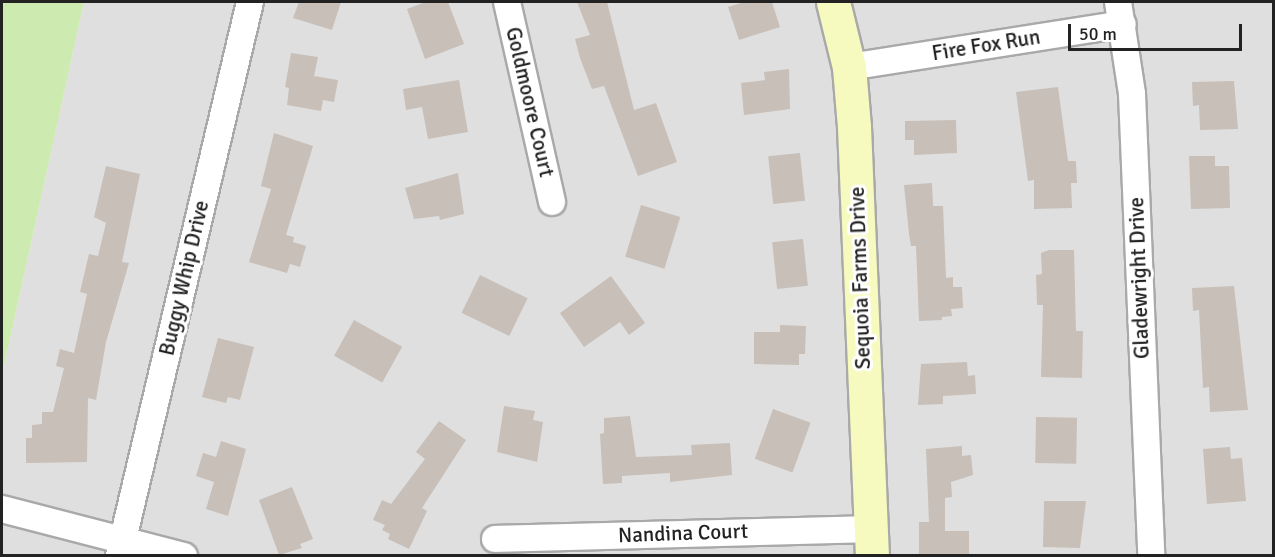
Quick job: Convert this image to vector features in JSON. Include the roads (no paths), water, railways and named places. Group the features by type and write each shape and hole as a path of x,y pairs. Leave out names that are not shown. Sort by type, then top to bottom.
{"street":[{"name":"Buggy Whip Drive","path":"121,547 250,2"},
{"name":"Goldmoore Court","path":"507,2 552,202"},
{"name":"Sequoia Farms Drive","path":"833,2 849,67 871,542"},
{"name":"Fire Fox Run","path":"849,67 1121,13"},
{"name":"Gladewright Drive","path":"1121,13 1132,94 1151,555"},
{"path":"2,509 121,547 184,555"},
{"name":"Nandina Court","path":"495,539 871,542"}]}
